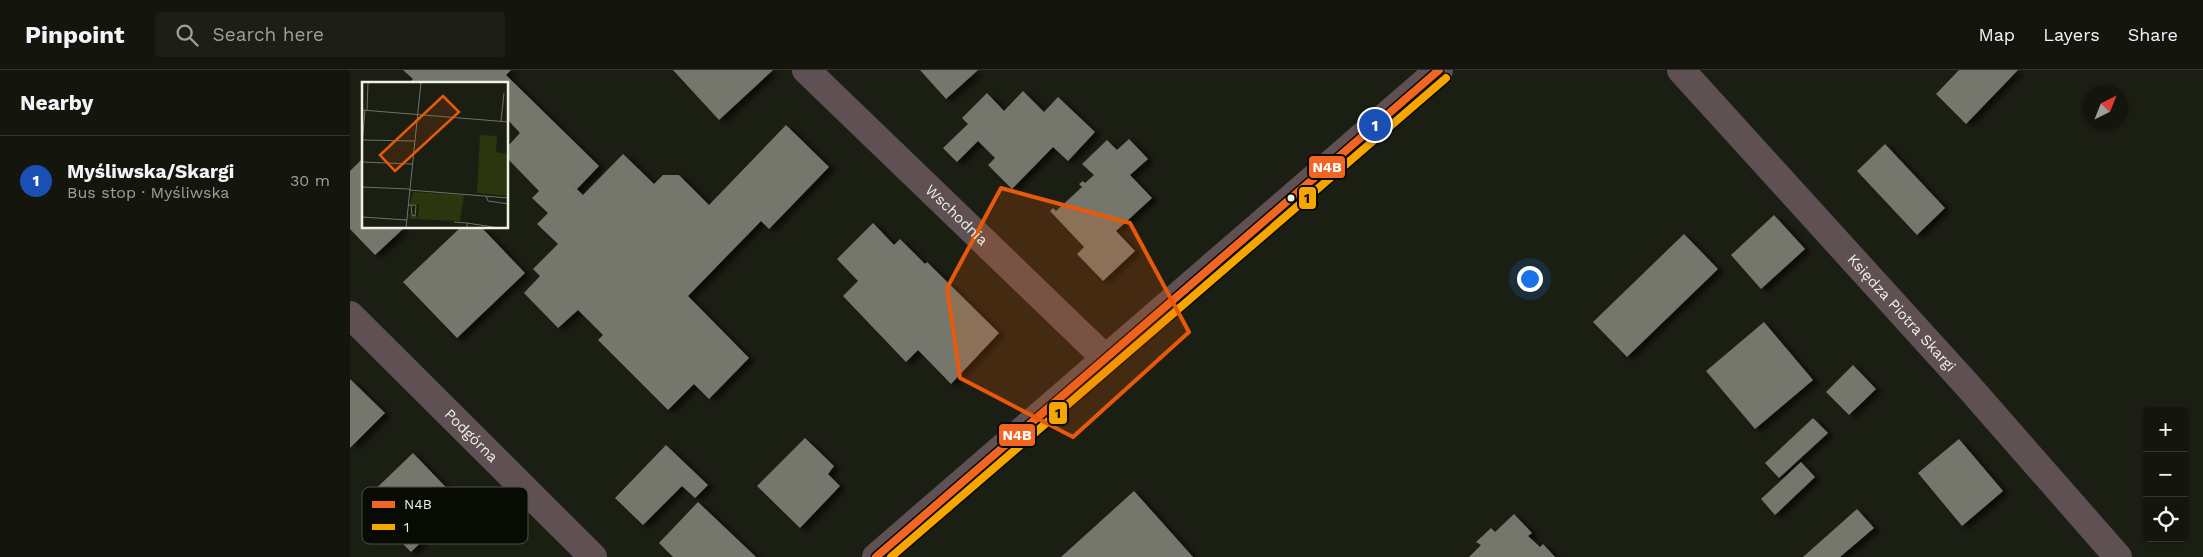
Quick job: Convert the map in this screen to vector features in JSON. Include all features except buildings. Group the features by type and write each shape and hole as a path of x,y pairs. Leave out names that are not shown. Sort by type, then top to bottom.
{"street":[{"name":"Wschodnia","path":"806,70 1106,359"},
{"path":"876,557 1439,70"},
{"name":"Księdza Piotra Skargi","path":"1681,70 1969,387 2118,557"},
{"name":"Podgórna","path":"350,316 522,487"},
{"name":"Podgórna","path":"528,493 593,557"}],"highlighted area":[{"path":"1001,188 1130,223 1189,332 1073,437 960,378 947,288"}],"transit line":[{"name":"N4B","path":"876,557 1439,70"},
{"name":"1","path":"891,557 1446,78"}],"place":[{"name":"Myśliwska/Skargi","path":"1375,125"}]}
